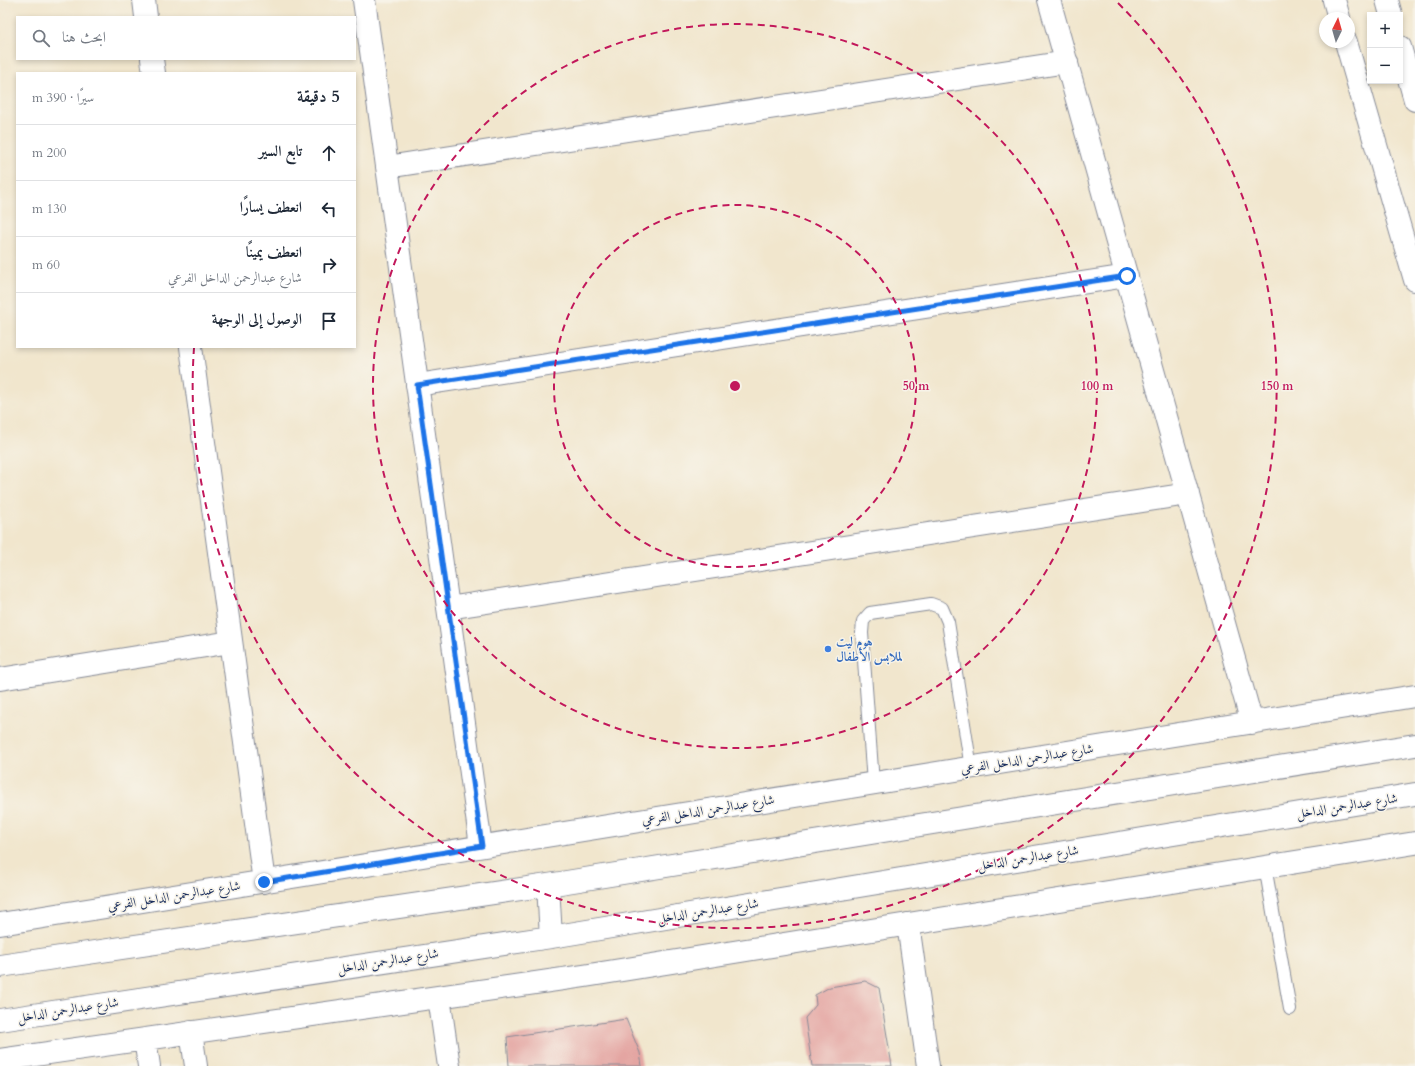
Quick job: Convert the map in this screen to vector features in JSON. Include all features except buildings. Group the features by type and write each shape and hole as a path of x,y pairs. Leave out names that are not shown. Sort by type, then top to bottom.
{"street":[{"path":"144,0 146,16"},
{"path":"364,0 482,846"},
{"path":"1049,0 1252,723"},
{"path":"1334,0 1337,12"},
{"path":"1387,0 1390,12"},
{"path":"1348,48 1415,280"},
{"path":"1400,48 1415,100"},
{"path":"152,60 154,72"},
{"path":"387,167 1067,62"},
{"path":"417,385 1127,276"},
{"path":"191,348 264,882"},
{"path":"448,608 1188,494"},
{"path":"0,678 231,642"},
{"name":"شارع عبدالرحمن الداخل الفرعي","path":"0,924 1415,696"},
{"path":"0,966 548,885 1415,745"},
{"name":"شارع عبدالرحمن الداخل","path":"0,1020 551,937 1415,794"},
{"path":"0,1060 584,976 1415,842"},
{"path":"548,885 551,937"},
{"path":"908,924 928,1066"},
{"path":"439,997 449,1066"},
{"path":"191,1032 196,1066"},
{"path":"145,1039 149,1066"}],"lane":[{"path":"872,783 862,633 864,621 870,613 931,604 942,608 948,622 971,768"},
{"path":"1265,866 1290,1009"}],"place":[{"name":"هوم ليت لملابس الأطفال","path":"828,649"}],"route":[{"path":"264,882 482,846 417,385 1127,276"}]}
